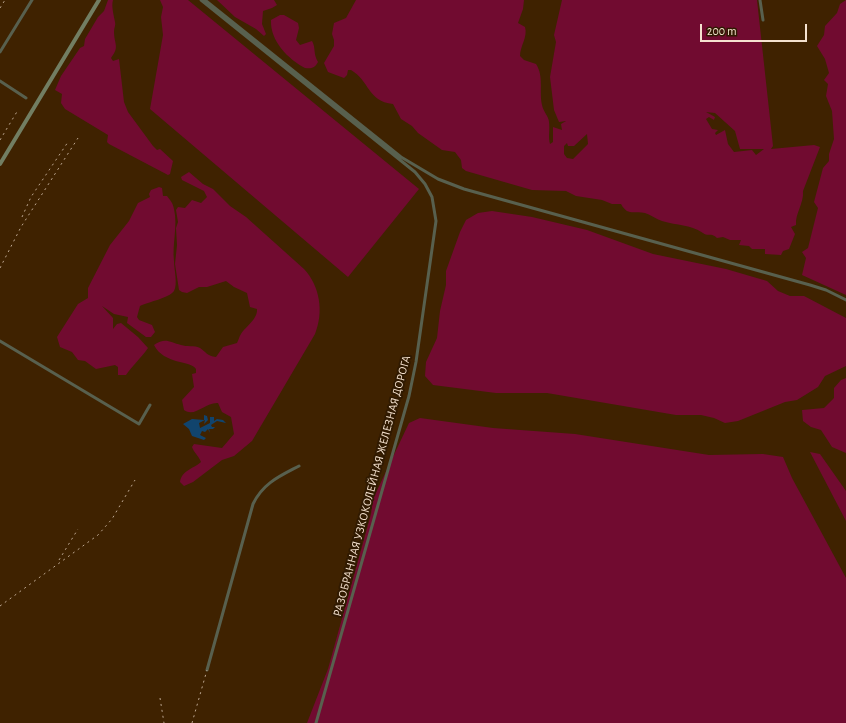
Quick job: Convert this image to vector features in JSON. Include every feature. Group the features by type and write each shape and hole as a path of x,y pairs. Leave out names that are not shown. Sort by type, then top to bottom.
{"main road":[{"path":"0,164 99,0"}],"street":[{"path":"0,52 32,0"},
{"name":"РАЗОБРАННАЯ УЗКОКОЛЕЙНАЯ ЖЕЛЕЗНАЯ ДОРОГА","path":"201,0 416,172 425,184 434,205 436,231 413,379 316,723"},
{"path":"205,0 401,157 438,179 472,191 810,285 826,290 846,300"},
{"path":"760,0 763,20"},
{"path":"0,81 26,98"},
{"path":"0,341 138,424 150,405"},
{"path":"207,670 254,504 261,490 269,482 299,466"}],"shaded area":[{"path":"108,0 113,0 112,8 115,23 114,31 116,48 111,58 113,61 119,59 124,102 128,112 153,146 157,150 160,149 173,161 170,174 168,175 109,144 107,142 108,135 65,109 61,103 62,94 55,90 61,76 80,48 84,46 85,39 98,17 104,11"},
{"path":"160,0 188,0 419,189 348,277 150,109 163,35 161,17 163,7"},
{"path":"217,0 274,0 277,5 263,11 262,24 266,34 264,36 256,29 235,17"},
{"path":"356,0 524,0 523,9 518,23 525,27 526,31 520,56 524,60 536,64 540,74 542,105 549,120 550,144 553,142 553,127 562,130 561,124 566,121 559,122 554,110 550,77 556,42 554,35 562,0 757,0 773,146 771,149 814,145 820,147 803,191 796,225 791,227 795,234 789,249 783,251 781,255 765,254 765,249 752,249 749,246 739,245 741,240 730,240 723,237 717,238 713,235 705,234 693,228 662,221 645,213 629,212 621,204 612,204 602,200 576,196 566,191 532,190 466,171 462,168 461,160 455,152 442,150 418,133 412,126 401,119 393,104 378,99 373,95 357,74 351,70 348,70 347,75 344,78 328,72 324,63 334,46 332,34 334,23 346,18","holes":["706,112 715,113 735,131 740,149 764,149 756,155 752,150 734,152 728,144 725,130 716,135 715,133 718,130 712,129 706,119 709,117 714,120 715,117","587,134 588,144 573,159 567,158 564,154 564,146 567,143 568,146 574,146"]},
{"path":"846,0 846,295 802,275 806,258 802,252 808,248 818,208 814,202 823,168 829,161 829,154 834,139 832,111 826,96 828,84 824,80 829,73 825,59 817,46 824,35 825,26 837,13 840,4"},
{"path":"280,15 284,15 298,23 299,28 296,40 300,45 312,41 318,62 314,67 305,68 292,60 277,42 271,28 271,20"},
{"path":"189,172 203,184 213,189 230,206 246,217 304,269 314,283 320,308 318,326 315,334 252,441 234,456 222,460 193,482 184,486 180,482 185,472 201,462 192,447 194,444 222,448 234,434 231,417 222,412 218,403 213,403 192,412 184,410 182,400 194,387 192,374 196,373 196,369 189,364 164,356 154,345 161,341 168,341 183,346 198,347 209,355 216,357 223,347 237,343 243,331 257,313 257,309 250,307 247,293 234,287 226,281 207,287 199,287 187,293 179,290 175,264 177,245 176,228 178,222 176,210 178,207 185,208 192,200 201,203 207,197 204,191 182,180 181,177"},
{"path":"159,187 162,188 163,196 167,196 174,207 174,255 176,281 174,291 168,296 140,306 137,317 139,320 152,325 155,332 151,337 146,337 127,323 128,317 114,314 102,306 113,318 113,329 117,324 121,323 138,337 148,348 126,375 118,375 118,367 115,365 96,369 85,361 78,360 72,352 60,347 57,337 78,304 88,298 88,288 110,245 129,221 138,203 150,197 149,194 151,190"},
{"path":"492,211 532,217 587,230 653,254 726,269 767,281 778,291 790,296 804,296 846,318 846,366 825,376 818,387 797,400 785,402 738,421 725,423 714,418 701,415 676,415 547,393 496,393 433,385 425,376 426,362 437,338 440,311 446,285 446,271 460,232 466,220 478,213"},
{"path":"846,378 846,453 832,447 821,430 811,427 803,421 802,410 824,408 834,398 834,388 841,380"},
{"path":"420,418 493,428 575,434 709,455 763,454 783,457 792,478 846,578 846,723 307,723 328,669 371,514 373,499 409,423"},
{"path":"810,452 820,454 846,491 846,521"}],"water":[{"path":"204,415 207,416 208,420 204,424 205,420 199,423 200,428 210,423 210,417 214,417 214,421 217,419 223,420 226,423 217,421 211,425 212,427 215,427 213,429 209,429 210,433 208,429 205,432 202,431 200,435 206,438 204,440 192,436 189,429 183,424 192,419 204,420"}],"railway":[{"path":"0,8 5,0"},
{"path":"0,140 18,110"},
{"path":"0,268 21,227 78,138"},
{"path":"22,217 31,197 68,142"},
{"path":"0,606 98,535 112,519 135,480"},
{"path":"59,560 78,529"},
{"path":"192,723 207,670"},
{"path":"160,698 164,723"}]}
